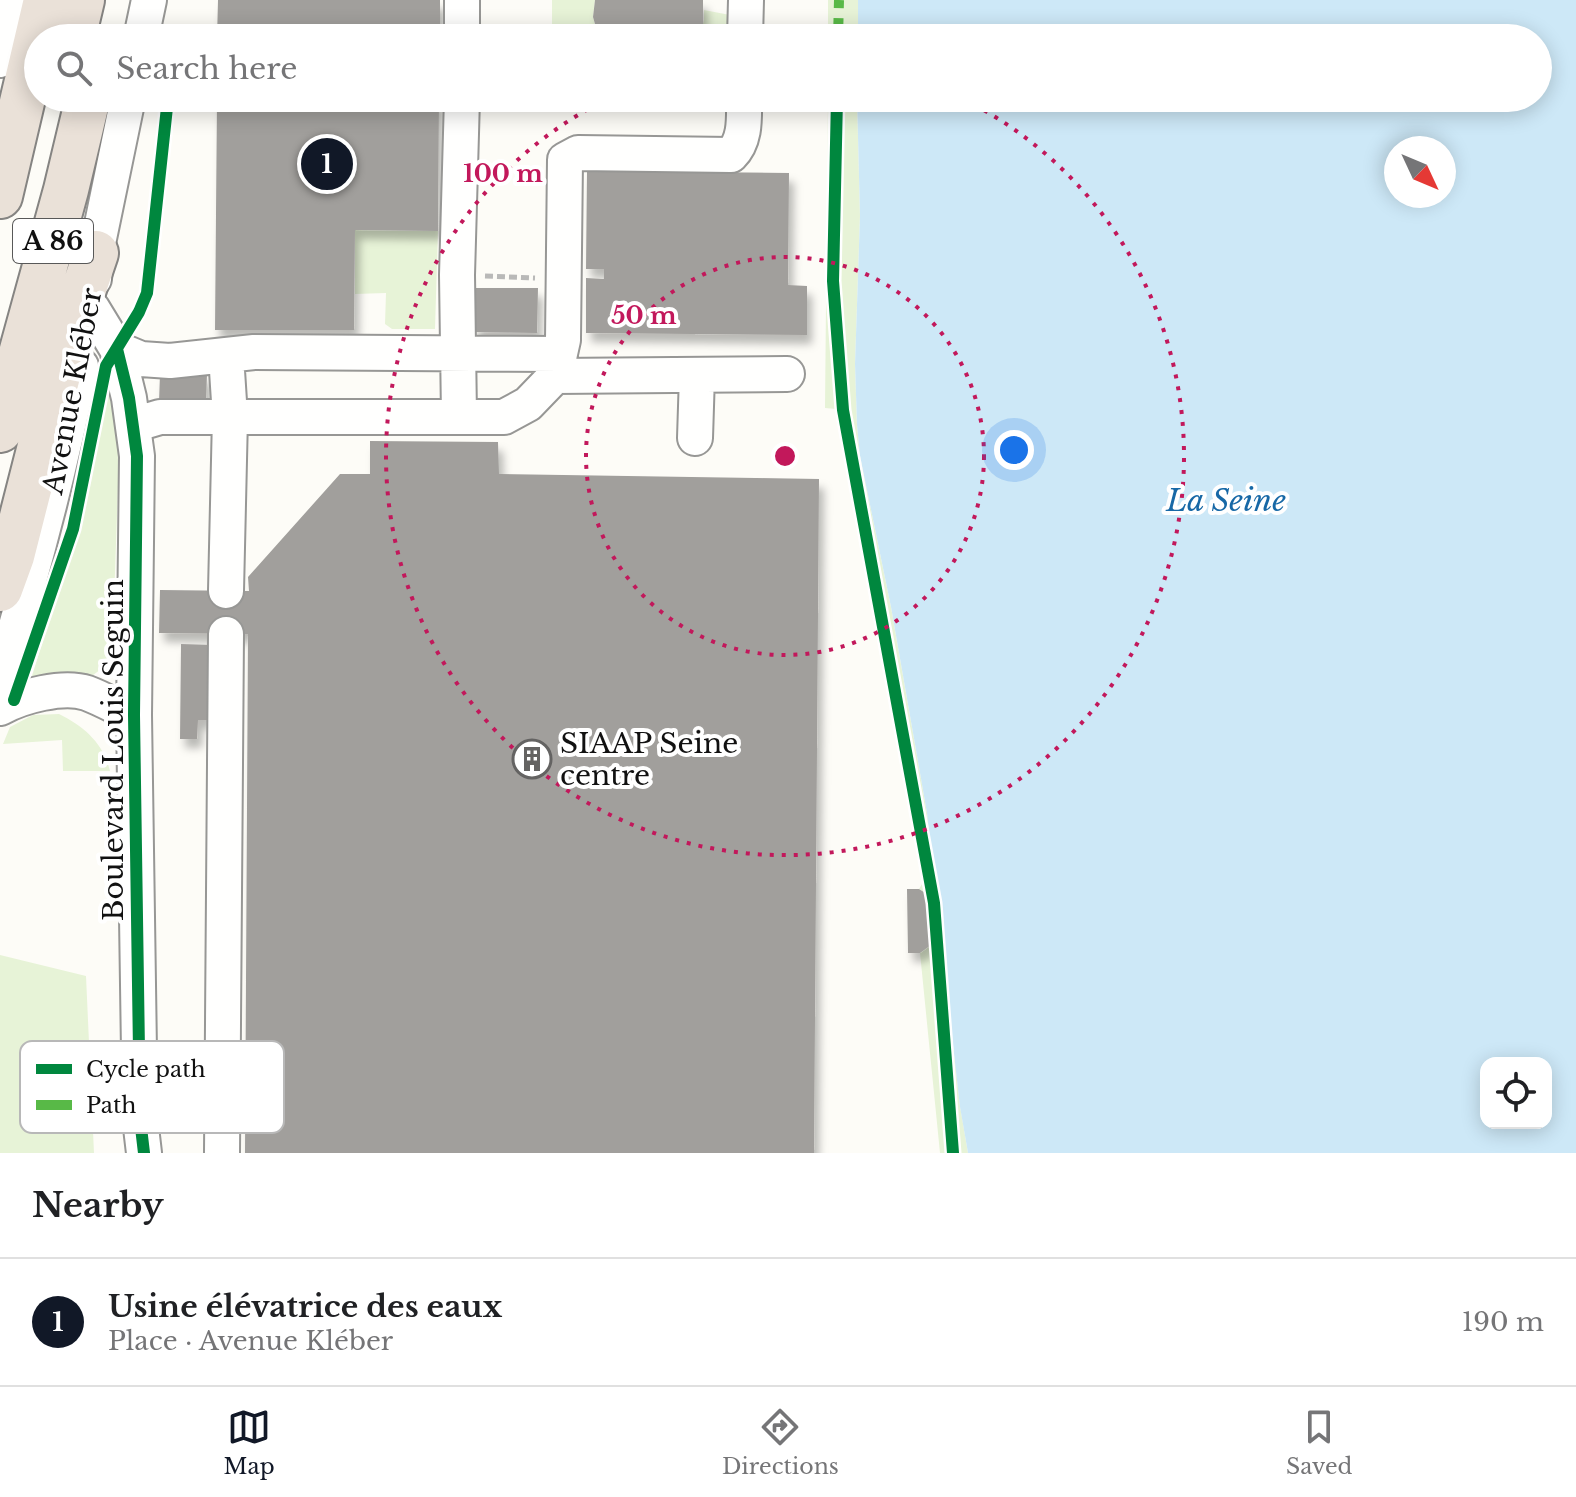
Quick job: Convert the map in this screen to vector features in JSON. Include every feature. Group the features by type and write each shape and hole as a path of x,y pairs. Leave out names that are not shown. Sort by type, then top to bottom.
{"highway":[{"path":"40,24 46,0"},
{"path":"76,24 82,0"},
{"path":"104,24 110,0"},
{"path":"0,196 24,94"},
{"name":"A 86","path":"0,327 54,112"},
{"name":"A 86","path":"0,430 85,112"},
{"path":"0,589 12,556 68,336 96,253"}],"street":[{"path":"0,60 13,0"},
{"path":"144,24 149,0"},
{"path":"462,0 462,24"},
{"path":"745,24 746,0"},
{"name":"Avenue Kléber","path":"0,679 37,560 54,490 92,308 96,253 125,112"},
{"path":"459,416 457,275 462,112"},
{"path":"133,425 160,417 504,417 528,404 558,365 563,340 565,160 578,153 731,155 737,148 743,129 744,112"},
{"name":"Boulevard Louis Seguin","path":"92,308 117,349 137,456 134,715 139,1041"},
{"path":"117,349 141,359 170,361 254,352 457,355 697,375 787,374"},
{"path":"226,355 230,417 226,591"},
{"path":"695,438 697,375"},
{"path":"223,1041 226,634"},
{"path":"0,708 14,700 44,692 84,692 134,715"},
{"name":"Boulevard Louis Seguin","path":"142,1133 144,1153"},
{"path":"222,1133 222,1153"}],"path":[{"path":"457,275 564,280"}],"green space":[{"path":"552,0 595,0 595,24 552,24"},
{"path":"828,0 858,0 858,24 828,24"},
{"path":"704,10 730,15 732,24 703,24"},
{"path":"828,112 857,112 860,216 855,364 860,456 891,607 927,813 968,1153 940,1153 920,953 931,945 930,896 919,889 927,876 836,409 825,408"},
{"path":"355,230 438,231 435,329 392,329 385,324 386,293 355,294"},
{"path":"109,375 120,428 113,631 105,666 88,679 36,680 32,676 80,519"},
{"path":"59,714 92,737 103,752 110,771 63,771 62,740 3,744 10,727 33,715"},
{"path":"0,955 86,976 89,1041 20,1041 20,1133 93,1133 94,1153 0,1153"}],"water":[{"name":"La Seine","path":"858,0 1576,0 1576,1153 968,1153 960,1107 927,813 891,607 860,456 855,364 860,216 857,112 1552,112 1552,24 858,24"}],"building":[{"path":"218,0 440,0 440,24 217,24"},
{"path":"595,0 703,0 703,24 595,24"},
{"path":"217,112 439,112 438,231 355,230 354,330 215,330"},
{"path":"587,171 789,173 788,285 807,286 807,335 586,333 586,278 604,279 604,269 586,269"},
{"path":"473,288 538,288 537,333 473,332"},
{"path":"160,374 207,374 206,402 159,402"},
{"name":"SIAAP Seine centre","path":"370,441 498,442 499,474 819,479 814,1153 245,1153 245,1133 284,1133 284,1041 246,1041 248,634 159,633 160,590 249,591 248,577 340,474 370,474"},
{"path":"181,644 215,645 214,664 209,665 207,720 198,720 197,739 180,739"},
{"path":"907,889 919,889 930,896 931,945 920,953 908,953"}],"marked path":[{"path":"838,24 839,0"}],"cycle path":[{"path":"14,700 73,529 106,366 147,293 166,112"},
{"path":"837,112 833,281 843,410 934,903 953,1153"},
{"path":"117,349 129,398 137,456 134,715 139,1041"},
{"path":"142,1133 144,1153"}],"place":[{"name":"Usine élévatrice des eaux","path":"327,164"},
{"name":"SIAAP Seine centre","path":"532,759"}]}
